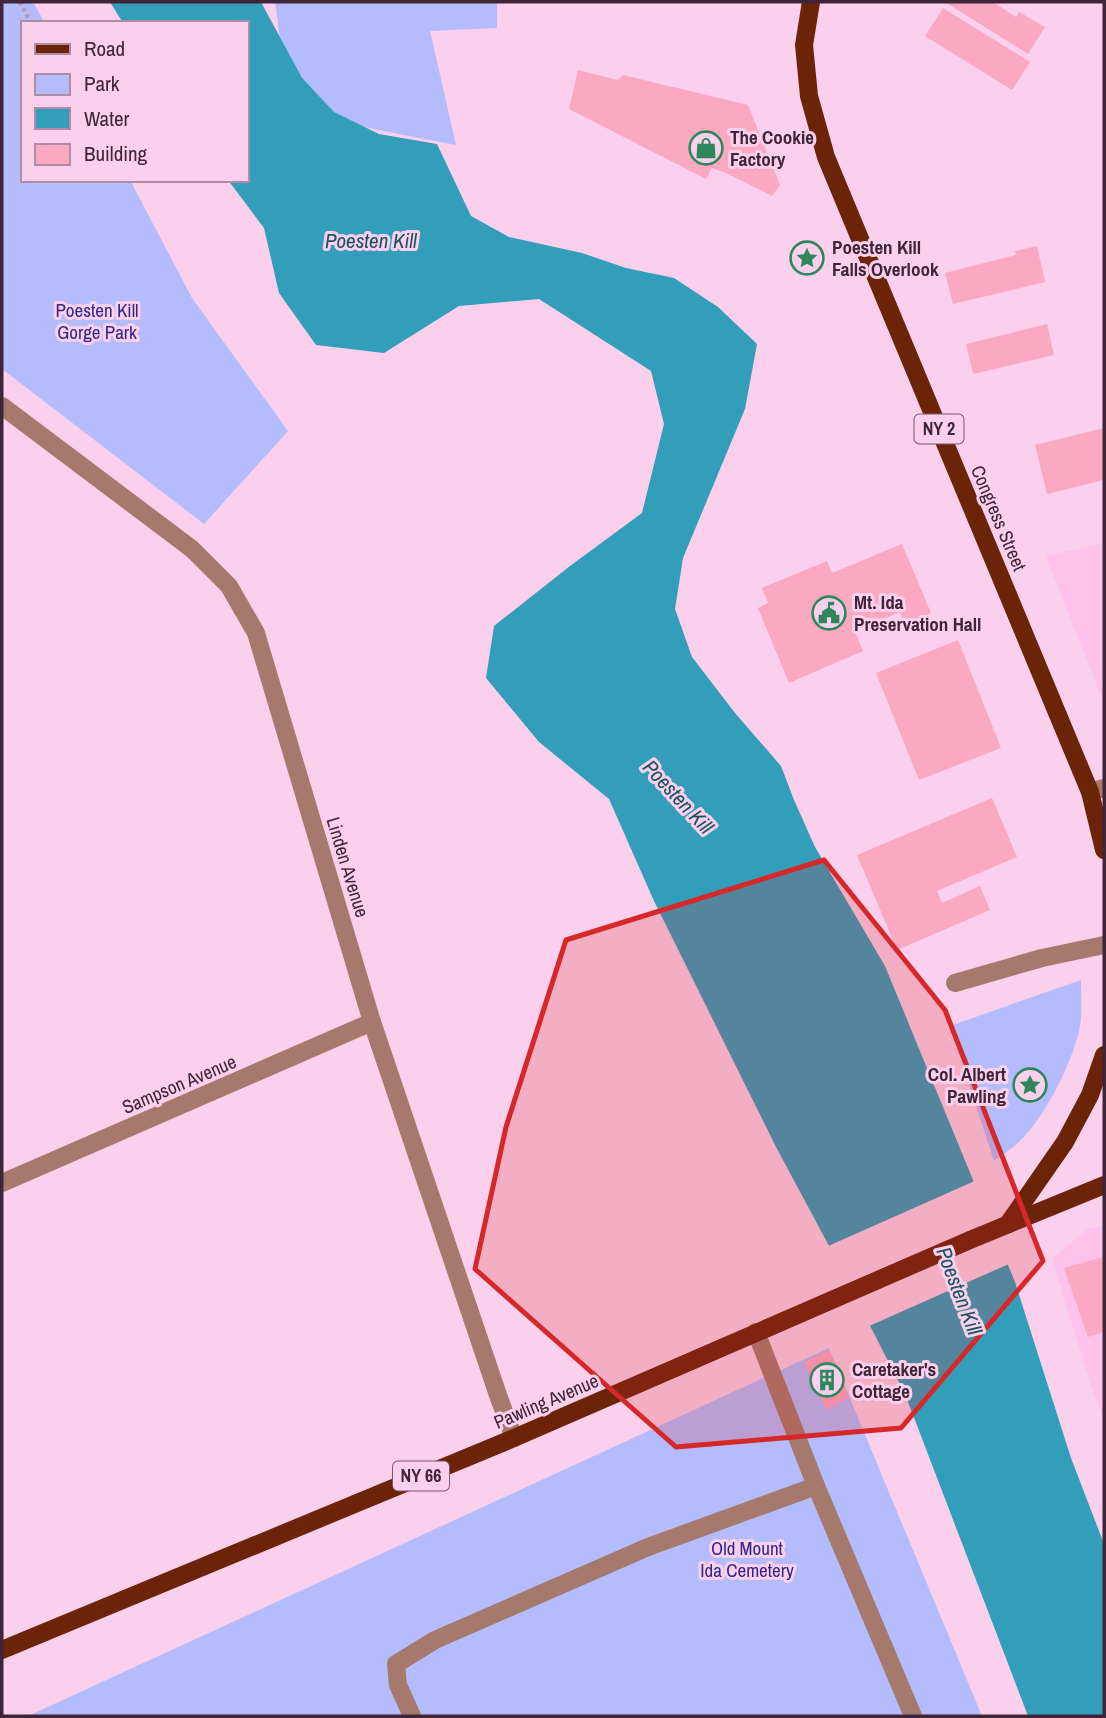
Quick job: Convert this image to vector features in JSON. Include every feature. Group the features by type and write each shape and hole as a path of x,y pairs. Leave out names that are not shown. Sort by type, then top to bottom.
{"main road":[{"name":"Congress Street","path":"811,2 804,45 809,96 826,157 1097,790 1104,850"},
{"path":"1008,1224 1065,1142 1090,1095 1104,1055"},
{"name":"Pawling Avenue","path":"2,1650 514,1438 838,1296 1104,1185"}],"street":[{"name":"Linden Avenue","path":"2,406 192,549 229,586 256,633 372,1022 514,1438"},
{"path":"955,983 1042,958 1104,945"},
{"name":"Sampson Avenue","path":"2,1183 372,1022"},
{"path":"756,1332 816,1486 913,1716"},
{"path":"412,1716 398,1685 396,1664 435,1640 648,1547 816,1486"}],"path":[{"path":"20,2 30,21"}],"highlighted area":[{"path":"824,860 945,1010 1043,1261 901,1428 676,1447 475,1269 506,1127 566,940"}],"shaded area":[{"path":"1104,543 1104,704 1046,556"},
{"path":"1104,1226 1104,1420 1052,1259 1089,1228"}],"green space":[{"name":"Poesten Kill Gorge Park","path":"2,2 33,2 44,21 21,21 21,182 131,182 192,298 288,431 204,524 2,369"},
{"path":"275,2 497,2 497,28 430,31 456,145 378,130 294,109 285,75"},
{"path":"1081,980 1080,1028 1062,1077 1029,1131 994,1161 950,1026"},
{"name":"Old Mount Ida Cemetery","path":"829,1348 982,1716 28,1716"}],"water":[{"name":"Poesten Kill","path":"110,2 261,2 302,78 334,112 379,134 437,144 471,216 509,237 674,278 718,307 757,344 745,409 683,558 675,609 692,657 735,713 781,766 815,847 885,966 1015,1282 1071,1458 1104,1544 1104,1716 1028,1716 905,1394 776,1147 654,901 609,799 539,742 486,678 494,626 642,513 664,424 651,371 539,299 459,306 384,353 316,345 279,293 264,228 230,182 248,182 248,21 122,21"}],"pier":[{"path":"977,1180 1011,1263 867,1327 826,1247"}],"building":[{"path":"993,2 1016,17 1019,12 1045,27 1028,54 948,4"},
{"path":"943,8 1030,62 1012,90 925,36"},
{"name":"The Cookie Factory","path":"578,70 618,80 623,75 748,105 780,185 772,196 712,168 706,179 569,109"},
{"path":"1037,246 1045,282 953,304 945,273 1016,255 1015,251"},
{"path":"1047,324 1054,355 973,374 966,344"},
{"path":"1104,428 1104,480 1047,494 1035,445"},
{"name":"Mt. Ida Preservation Hall","path":"902,544 931,613 905,625 900,612 855,631 863,651 789,683 758,608 768,603 762,588 827,561 832,573"},
{"path":"958,640 1001,748 919,780 876,673"},
{"path":"992,798 1017,857 937,891 942,903 980,886 990,910 897,950 857,855"},
{"path":"1104,1257 1104,1332 1088,1337 1064,1268"},
{"name":"Caretaker's Cottage","path":"829,1350 849,1397 826,1410 804,1362"}],"place":[{"name":"The Cookie Factory","path":"706,148"},
{"name":"Poesten Kill Falls Overlook","path":"807,258"},
{"name":"Mt. Ida Preservation Hall","path":"829,613"},
{"name":"Col. Albert Pawling","path":"1030,1085"},
{"name":"Caretaker's Cottage","path":"827,1380"}]}
